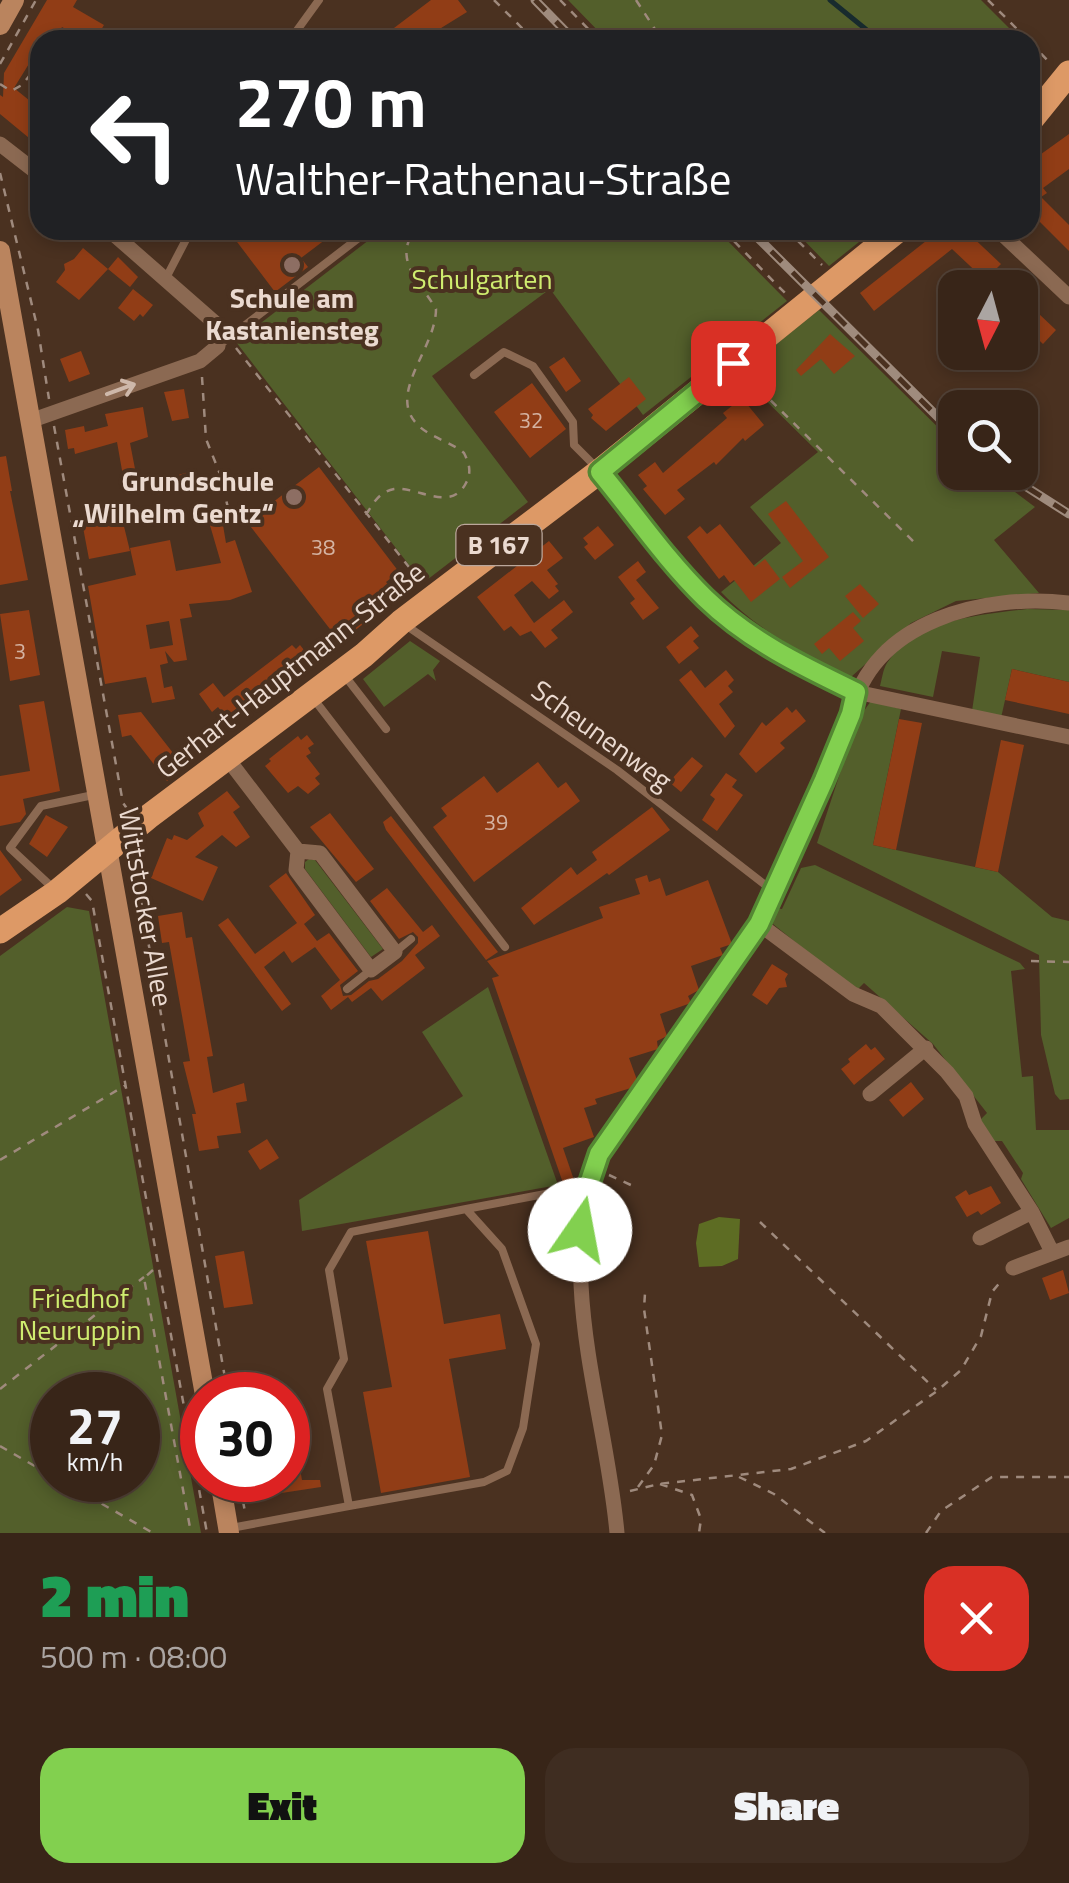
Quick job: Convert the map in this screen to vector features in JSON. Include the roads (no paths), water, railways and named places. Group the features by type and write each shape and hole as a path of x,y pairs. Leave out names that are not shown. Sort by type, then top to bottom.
{"main road":[{"path":"0,25 14,0"},
{"path":"1040,107 1064,72"},
{"name":"Gerhart-Hauptmann-Straße","path":"0,931 66,894 148,817 342,673 537,516 600,472 886,240"},
{"name":"Wittstocker Allee","path":"0,250 201,1372"},
{"path":"227,1502 235,1528"}],"street":[{"path":"0,144 30,167"},
{"path":"30,422 200,360 224,343 215,323 121,240"},
{"path":"1009,240 1069,297"},
{"path":"600,472 676,566 726,616 775,652 856,692 1069,737"},
{"path":"618,1533 587,1346 580,1230 585,1196 599,1154 759,924 831,764 856,692 877,662 908,632 950,614 993,602 1069,603"},
{"path":"227,758 298,850 296,870 372,970 395,952 320,853 298,850"},
{"path":"759,924 853,994 881,1006 926,1048 966,1096 975,1124 1032,1212 1052,1252"},
{"path":"870,1094 926,1048"},
{"path":"980,1238 1032,1212"},
{"path":"1013,1268 1069,1246"}],"lane":[{"path":"297,30 319,0"},
{"path":"166,278 185,240"},
{"path":"224,343 356,240"},
{"path":"474,376 504,352 532,366 572,422 574,445 600,472"},
{"name":"Scheunenweg","path":"401,622 617,770 773,891"},
{"path":"342,673 386,729"},
{"path":"310,694 505,948"},
{"path":"66,894 10,848 40,806 99,793"},
{"path":"395,952 411,939"},
{"path":"347,990 372,970"},
{"path":"349,1506 327,1389 344,1359 330,1270 350,1232 566,1190 585,1196"},
{"path":"235,1528 484,1482 507,1470 522,1428 536,1344 502,1249 466,1209"}],"waterway":[{"path":"830,0 867,30"}],"railway":[{"path":"535,0 564,30"},
{"path":"760,240 938,417"},
{"path":"1031,490 1069,514"}],"place":[{"name":"Schule am Kastaniensteg","path":"292,265"},
{"name":"Grundschule „Wilhelm Gentz“","path":"294,497"}],"park label":[{"name":"Schulgarten","path":"482,279"},
{"name":"Friedhof Neuruppin","path":"80,1314"}]}
